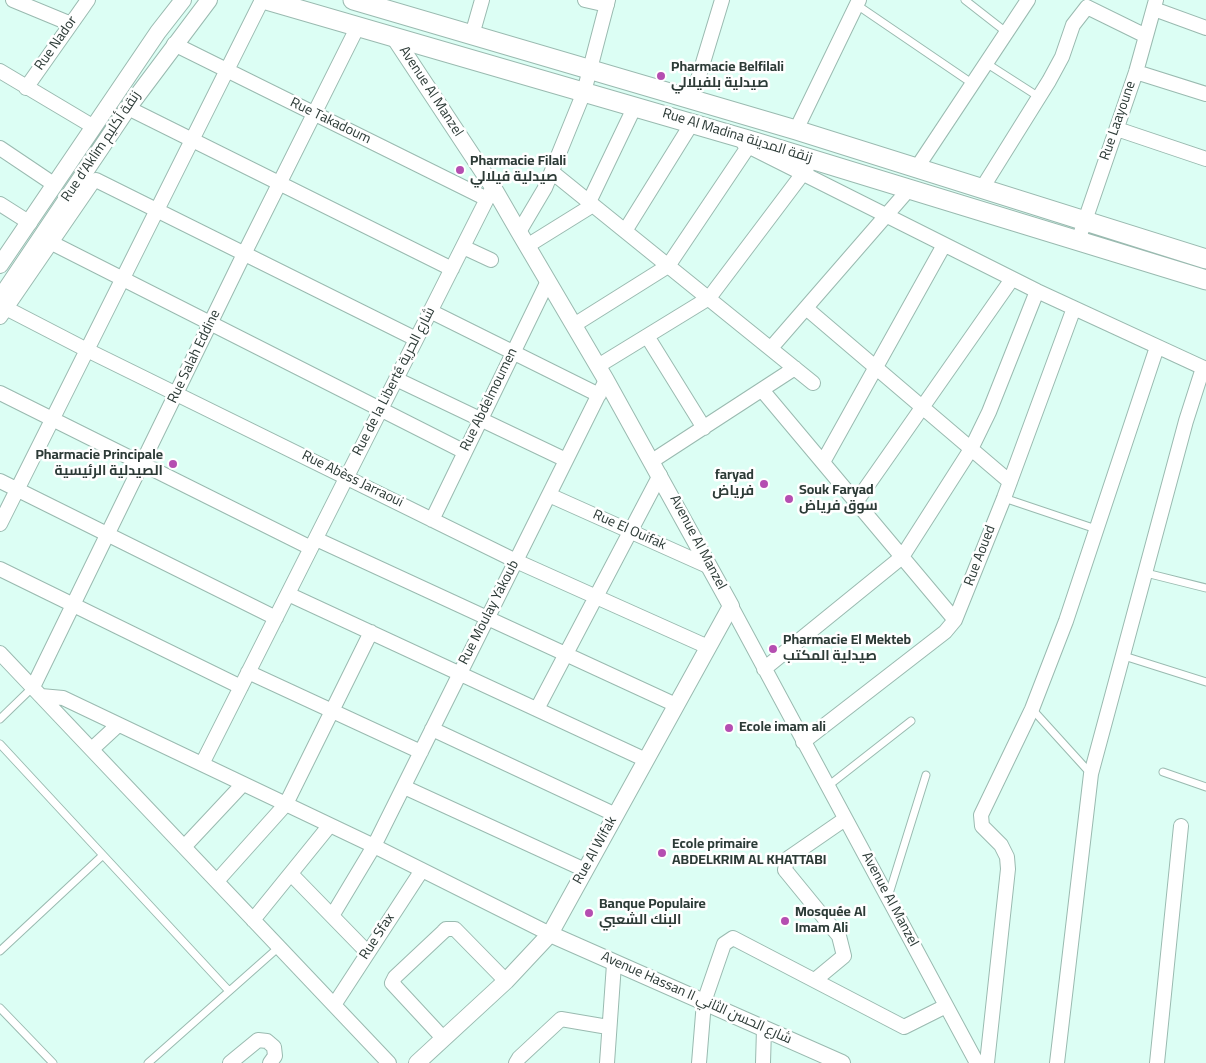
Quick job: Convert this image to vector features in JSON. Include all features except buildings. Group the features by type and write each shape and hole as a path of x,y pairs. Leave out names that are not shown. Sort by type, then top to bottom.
{"main road":[{"name":"Rue Al Madina زنقة المدينة","path":"266,0 635,106 722,132 750,144 813,159 1206,280"},
{"name":"Rue Al Madina زنقة المدينة","path":"362,1 590,72 692,99 796,130 981,190 1206,259"}],"street":[{"path":"12,0 71,24"},
{"name":"Rue Nador","path":"26,88 88,0"},
{"name":"Rue d’Aklim زنقة أكليم","path":"0,265 5,248 30,223 158,32 183,0"},
{"name":"Rue d’Aklim زنقة أكليم","path":"2,307 128,108 174,44 209,0"},
{"path":"0,524 262,0"},
{"path":"472,35 482,0"},
{"path":"519,232 538,203 552,172 590,72 608,3 585,0"},
{"path":"916,169 1028,0"},
{"path":"692,99 717,1"},
{"path":"796,130 858,2"},
{"path":"1155,5 1206,28"},
{"name":"Rue Laayoune","path":"1078,241 1136,72 1155,5"},
{"path":"981,190 1062,57 1073,25 1088,6 1146,36"},
{"name":"Rue Salah Eddine","path":"37,692 74,605 244,254 358,26"},
{"name":"Avenue Al Manzel","path":"394,37 490,193 519,232 656,468 977,1063"},
{"name":"Rue Takadoum","path":"174,44 315,114 490,193"},
{"path":"0,71 94,127"},
{"path":"1136,72 1206,94"},
{"path":"527,246 591,203 635,106"},
{"path":"128,108 452,269"},
{"path":"625,230 692,123"},
{"path":"1117,129 1206,159"},
{"path":"574,325 668,266 750,144 802,175 885,217 1037,291 1204,368 1186,421 1091,774 1057,1063"},
{"path":"0,148 55,185"},
{"path":"602,373 647,336 709,298 813,159"},
{"path":"552,172 814,383"},
{"path":"416,339 96,180 46,240 210,325 465,452"},
{"path":"771,348 910,188"},
{"name":"Rue de la Liberté شارع الحرية","path":"202,764 490,193"},
{"path":"0,204 30,223"},
{"path":"823,462 944,245"},
{"path":"463,247 491,260"},
{"path":"856,502 1012,279"},
{"name":"Rue Abdelmoumen","path":"432,520 548,281"},
{"path":"764,669 902,557 971,449 990,412 1037,291"},
{"name":"Rue Abèss Jarraoui","path":"2,307 516,561 708,647"},
{"path":"806,308 1010,482"},
{"name":"Rue Aoued","path":"803,742 945,632 955,620 1004,498 1074,308"},
{"path":"430,312 599,395"},
{"path":"647,336 704,428"},
{"path":"987,1063 1008,869 1007,856 1002,846 982,826 981,816 1032,709 1066,621 1157,347"},
{"path":"537,708 630,532 656,468 704,428 795,368"},
{"name":"Rue Moulay Yakoub","path":"332,916 374,846 599,395 602,373"},
{"path":"396,379 566,460"},
{"path":"762,390 955,620"},
{"path":"0,393 143,464 313,544 488,617 676,705"},
{"path":"0,481 276,618"},
{"name":"Rue El Ouifak","path":"549,495 710,567"},
{"path":"0,568 241,687"},
{"path":"288,594 461,672 646,760"},
{"name":"Rue Al Wifak","path":"417,1063 506,981 550,934 731,606"},
{"path":"217,881 286,804 371,632"},
{"path":"0,652 389,1063"},
{"path":"248,672 332,713 421,752"},
{"path":"37,692 63,698 374,846 550,934"},
{"path":"92,749 118,725"},
{"path":"432,730 616,815"},
{"path":"184,847 244,784"},
{"path":"404,787 585,870"},
{"path":"815,980 844,956 839,936 785,870 787,859 846,819"},
{"path":"253,920 330,825"},
{"path":"1157,1063 1181,826"},
{"name":"Rue Sfax","path":"334,1005 422,870"},
{"path":"291,874 368,953"},
{"path":"443,1038 392,983 395,977 446,929 455,929 506,981"},
{"name":"Avenue Hassan II شارع الحسن الثاني","path":"550,934 614,964 842,1063"},
{"path":"699,1063 704,1002 724,944 733,938 904,1027 946,1006"},
{"path":"607,1063 608,1027 614,964"},
{"path":"516,1063 518,1058 561,1019 608,1027"},
{"path":"763,1063 764,1029"},
{"path":"230,1063 258,1040 267,1041 274,1047 275,1056 270,1063"}],"lane":[{"path":"966,0 1006,32"},
{"path":"858,2 973,84"},
{"path":"986,63 1039,97"},
{"path":"1004,498 1096,529"},
{"path":"1146,573 1206,588"},
{"path":"1124,656 1206,682"},
{"path":"0,719 37,692"},
{"path":"1032,709 1091,774"},
{"path":"828,786 910,721"},
{"path":"0,744 230,991"},
{"path":"1163,772 1206,787"},
{"path":"888,898 926,775"},
{"path":"0,951 103,855"},
{"path":"148,1063 279,947"},
{"path":"0,1008 53,1063"}],"place":[{"name":"Pharmacie Belfilali صيدلية بلفيلالي","path":"661,76"},
{"name":"Pharmacie Filali صيدلية فيلالي","path":"460,170"},
{"name":"Pharmacie Principale الصيدلية الرئيسية","path":"173,464"},
{"name":"faryad فرياض","path":"764,484"},
{"name":"Souk Faryad سوق فرياض","path":"789,499"},
{"name":"Pharmacie El Mekteb صيدلية المكتب","path":"773,649"},
{"name":"Ecole imam ali","path":"729,728"},
{"name":"Ecole primaire ABDELKRIM AL KHATTABI","path":"662,853"},
{"name":"Banque Populaire البنك الشعبي","path":"589,913"},
{"name":"Mosquée Al Imam Ali","path":"785,921"}]}
